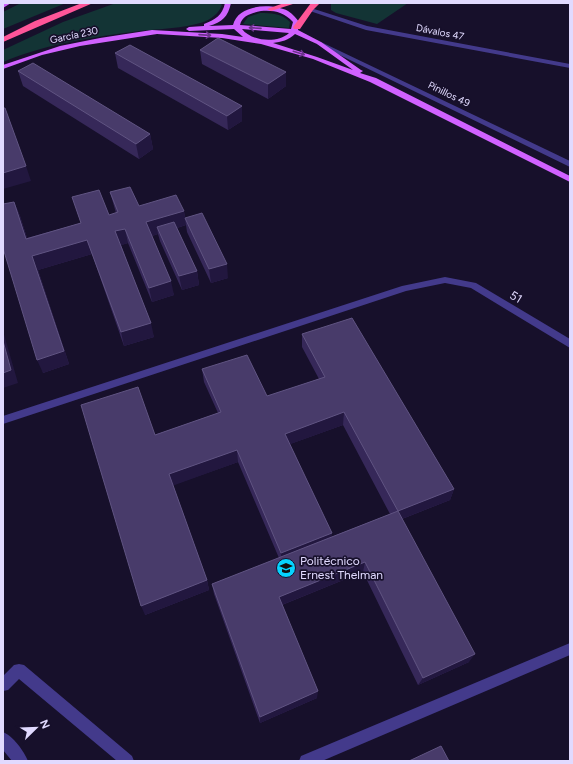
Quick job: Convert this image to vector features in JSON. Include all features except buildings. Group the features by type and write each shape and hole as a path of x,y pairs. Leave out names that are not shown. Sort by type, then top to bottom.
{"highway":[{"path":"3,40 38,23 90,3"},
{"path":"270,9 292,3"},
{"path":"296,29 309,9 316,3"}],"main road":[{"path":"3,6 8,3"},
{"path":"228,3 238,32 244,37 262,42 282,39 290,36 296,29 296,22 293,17 283,11 270,9 257,10 244,14 236,25"},
{"path":"199,28 218,21 226,14 228,3"},
{"path":"257,3 270,9"},
{"name":"García 230","path":"3,66 20,59 46,52 100,40 152,32 236,25"},
{"name":"Pinillos 49","path":"236,25 296,29 373,80"},
{"name":"García 230","path":"152,32 222,36 262,42"},
{"name":"Pinillos 49","path":"262,42 315,58 373,80 570,179"}],"street":[{"name":"Dávalos 47","path":"309,9 366,28 570,66"},
{"name":"Pinillos 49","path":"319,43 570,164"},
{"name":"51","path":"3,420 405,288 445,280 473,285 570,344"},
{"path":"306,761 570,649"},
{"path":"3,685 19,670 127,761"},
{"path":"3,739 21,761"}],"green space":[{"path":"21,3 66,3 3,29 3,12"},
{"path":"116,3 220,3 222,5 215,15 201,23 175,28 122,33 70,42 36,50 3,62 3,50 63,22"},
{"path":"331,3 408,3 377,24 336,13 331,10"},
{"path":"260,13 272,13 287,19 290,22 289,28 243,24 248,17"}],"place":[{"name":"Politécnico Ernest Thelman","path":"286,568"}]}
